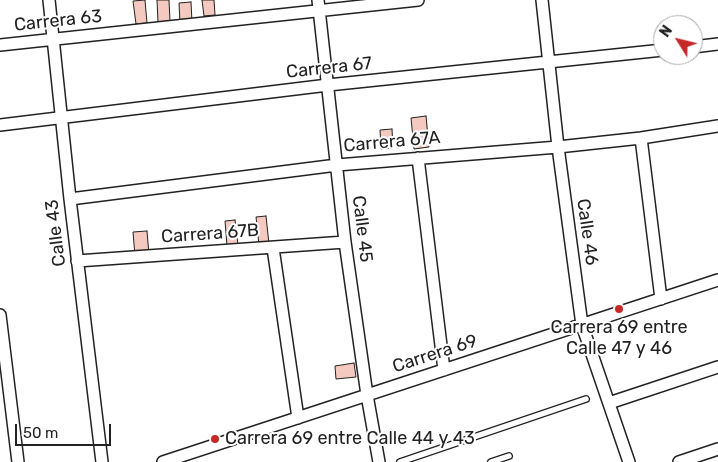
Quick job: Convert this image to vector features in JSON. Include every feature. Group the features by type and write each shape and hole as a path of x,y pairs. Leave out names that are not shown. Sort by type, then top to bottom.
{"street":[{"name":"Calle 43","path":"49,0 77,261 102,462"},
{"name":"Carrera 63","path":"0,45 319,5 418,0"},
{"name":"Calle 46","path":"542,0 547,62 582,325 629,462"},
{"name":"Calle 45","path":"319,5 346,242 367,395 379,462"},
{"path":"703,46 718,44"},
{"name":"Carrera 67","path":"0,124 328,85 653,51"},
{"name":"Carrera 67A","path":"70,199 337,164 558,147 718,129"},
{"path":"641,138 662,299"},
{"path":"418,158 444,370"},
{"name":"Carrera 67B","path":"77,261 346,242"},
{"path":"273,248 298,418"},
{"name":"Carrera 69","path":"163,462 718,280"},
{"path":"0,315 18,462"},
{"path":"609,403 718,367"},
{"path":"679,462 718,449"}],"lane":[{"path":"400,462 414,460 586,398"},
{"path":"491,462 509,456"}],"building":[{"path":"145,0 147,23 136,24 133,1"},
{"path":"157,0 169,0 170,21 158,22"},
{"path":"202,0 214,0 215,15 204,16"},
{"path":"191,2 192,22 180,23 179,3"},
{"path":"426,116 429,147 414,149 411,118"},
{"path":"392,129 393,148 381,149 380,130"},
{"path":"266,216 269,244 259,245 256,217"},
{"path":"235,220 238,245 227,246 225,221"},
{"path":"147,231 149,255 135,256 133,232"},
{"path":"354,363 356,377 336,379 335,366"}],"place":[{"name":"Carrera 69 entre Calle 47 y 46","path":"619,309"},
{"name":"Carrera 69 entre Calle 44 y 43","path":"215,439"}]}
